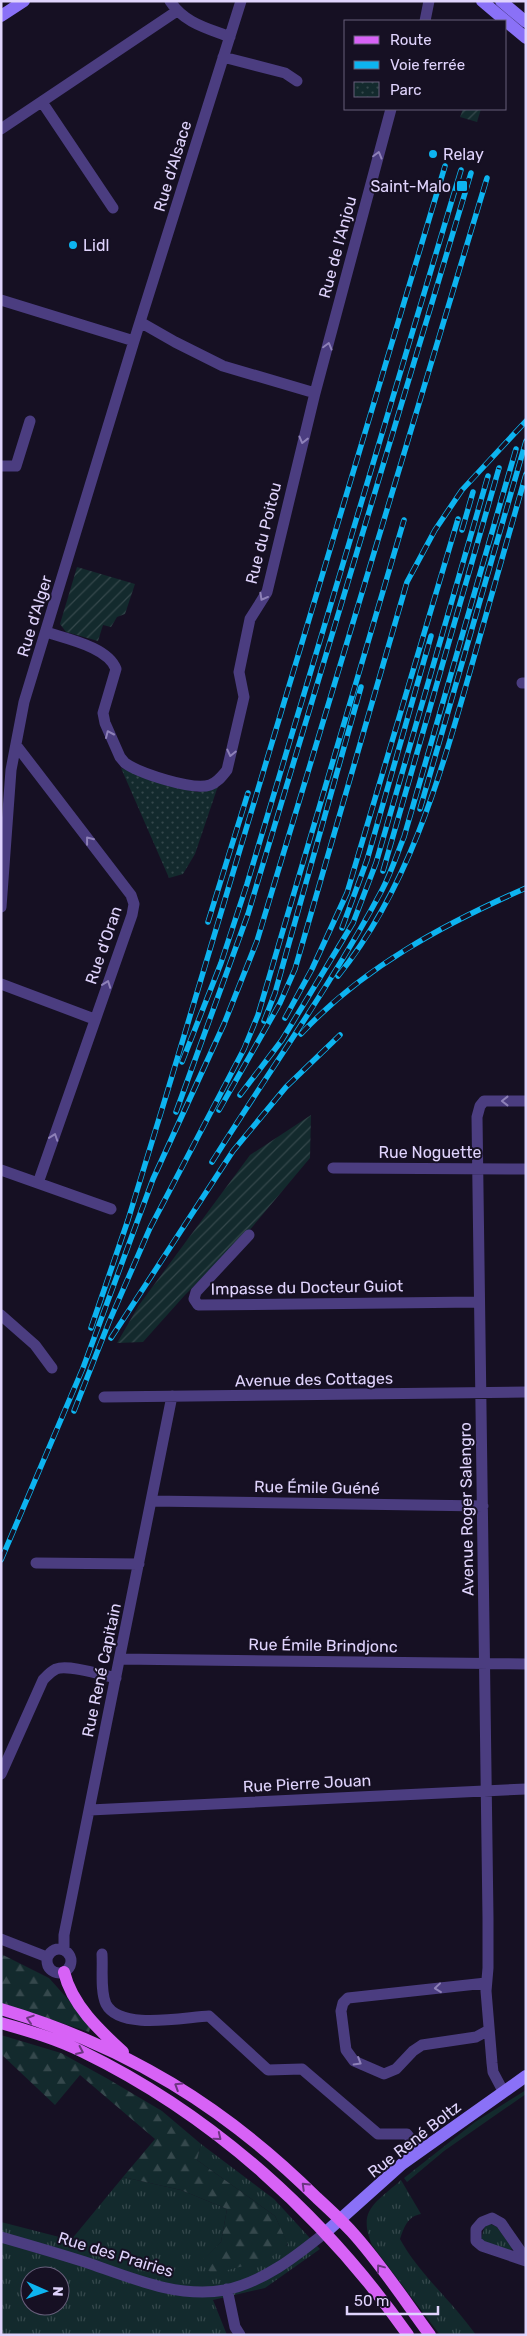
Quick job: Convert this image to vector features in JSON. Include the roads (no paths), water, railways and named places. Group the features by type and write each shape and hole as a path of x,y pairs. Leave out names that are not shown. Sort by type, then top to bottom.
{"main road":[{"path":"1,16 24,1"},
{"path":"482,1 505,20"},
{"path":"500,1 526,22"},
{"path":"507,22 526,38"},
{"path":"64,1972 75,1998 101,2031 134,2062"},
{"path":"1,2009 50,2025 134,2062 178,2086 230,2122 280,2161 352,2232 430,2335"},
{"path":"1,2022 47,2036 82,2052 150,2088 192,2116 262,2172 326,2232 354,2264 408,2335"},
{"name":"Rue René Boltz","path":"326,2232 402,2164 526,2076"}],"street":[{"path":"170,1 176,11 187,20 230,37"},
{"name":"Rue d'Alsace","path":"134,341 241,1"},
{"path":"425,20 429,1"},
{"path":"1,129 176,11"},
{"path":"224,57 285,74 298,81"},
{"path":"42,102 113,208"},
{"name":"Rue de l'Anjou","path":"315,393 391,110"},
{"path":"1,300 134,341"},
{"path":"140,322 223,366 315,393"},
{"name":"Rue d'Alger","path":"1,907 11,770 24,702 134,341"},
{"name":"Rue du Poitou","path":"46,632 106,654 114,662 116,669 103,713 105,723 120,757 129,766 168,780 197,786 209,785 221,778 227,770 244,697 239,672 250,619 267,592 315,393"},
{"path":"1,466 16,466 30,421"},
{"name":"Rue d'Oran","path":"16,745 131,895 134,904 132,915 94,1019 38,1184"},
{"path":"1,984 94,1019"},
{"name":"Avenue Roger Salengro","path":"503,2091 493,2072 486,1983 488,1968 488,1918 481,1393 478,1302 477,1117 480,1106 484,1101 526,1101"},
{"name":"Rue Noguette","path":"333,1168 526,1169"},
{"path":"1,1170 111,1210"},
{"name":"Impasse du Docteur Guiot","path":"249,1235 196,1292 194,1299 198,1305 478,1302"},
{"path":"1,1315 34,1344 52,1368"},
{"name":"Avenue des Cottages","path":"104,1397 526,1392"},
{"name":"Rue René Capitain","path":"64,1950 64,1936 172,1396"},
{"name":"Rue Émile Guéné","path":"152,1501 482,1506"},
{"path":"36,1563 139,1564"},
{"name":"Rue Émile Brindjonc","path":"120,1660 526,1664"},
{"path":"1,1774 43,1680 49,1674 57,1668 69,1668 116,1678"},
{"name":"Rue Pierre Jouan","path":"90,1810 526,1789"},
{"path":"1,1939 47,1957"},
{"path":"56,1949 64,1950 69,1954 71,1961 69,1968 64,1972 56,1973 50,1969 47,1957 56,1949"},
{"path":"102,1954 105,2003 112,2013 139,2021 209,2016 268,2070 302,2069 378,2134 407,2134 420,2151"},
{"path":"486,1983 348,1998 343,2003 341,2011 346,2050 354,2061 384,2074 396,2069 412,2051 422,2045 476,2037 490,2030"},
{"name":"Rue des Prairies","path":"1,2237 155,2285 178,2290 199,2291 227,2289 258,2279 280,2267 326,2232"},
{"path":"227,2289 235,2328 240,2335"}],"railway":[{"path":"91,1328 128,1220 166,1096 445,166"},
{"path":"182,1062 221,963 247,884 461,170"},
{"path":"176,1112 248,914 471,173"},
{"path":"1,1560 83,1368 153,1179 224,1024 257,941 487,178"},
{"path":"219,1110 280,1003 295,969 407,582 435,530 462,490 526,421"},
{"path":"420,809 526,441"},
{"path":"212,1162 300,1027 363,925 388,877 404,837 516,449"},
{"path":"383,871 499,468"},
{"path":"338,976 384,907 402,870 433,793 458,715 526,474"},
{"path":"240,1095 282,1040 353,923 376,863 488,476"},
{"path":"462,530 473,492"},
{"path":"285,1018 312,969 347,893 458,519"},
{"path":"74,1411 109,1322 150,1228 244,1049 258,1015 404,520"},
{"path":"342,928 367,860 431,636"},
{"path":"264,1021 275,993 361,687"},
{"path":"208,922 248,793"},
{"path":"301,1034 350,988 377,968 435,933 526,888"},
{"path":"111,1338 233,1151 286,1087 340,1035"}],"place":[{"name":"Relay","path":"433,154"},
{"name":"Saint-Malo","path":"462,186"},
{"name":"Lidl","path":"73,245"}]}
